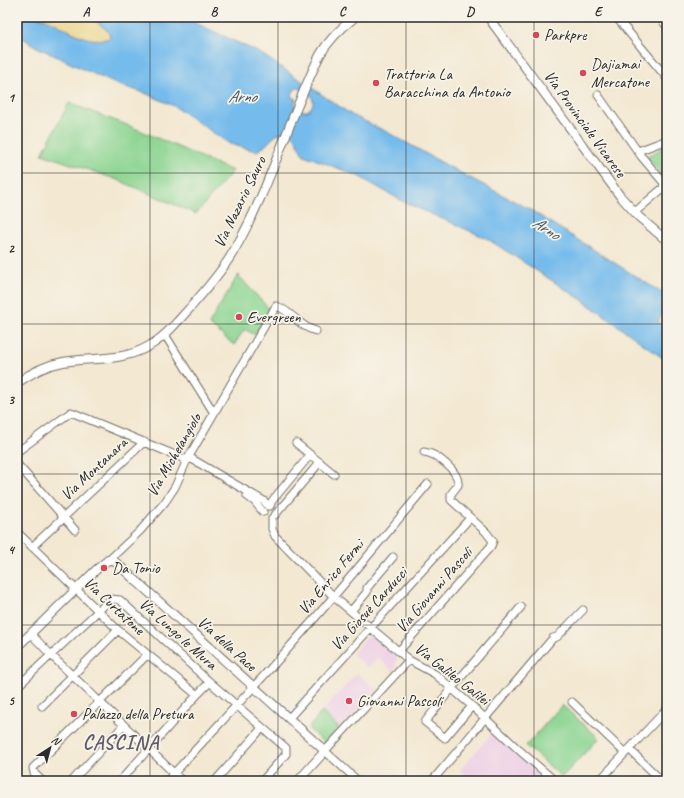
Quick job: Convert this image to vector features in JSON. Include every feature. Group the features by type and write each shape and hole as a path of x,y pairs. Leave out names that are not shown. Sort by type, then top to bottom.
{"main road":[{"name":"Via Nazario Sauro","path":"17,383 50,365 74,360 106,359 124,356 142,349 159,339 201,295 223,267 245,230 324,48 332,38 355,17"},
{"name":"Via Provinciale Vicarese","path":"488,17 616,190 635,212 667,241"},
{"name":"Via Michelangiolo","path":"17,647 76,589 109,560"},
{"name":"Via della Pace","path":"109,560 113,560 325,751"},
{"name":"Via Giovanni Pascoli","path":"298,781 325,751"}],"street":[{"path":"616,17 667,78"},
{"path":"660,17 667,27"},
{"path":"598,95 638,151 662,181 665,191 635,212"},
{"path":"638,151 667,140"},
{"name":"Via Michelangiolo","path":"109,560 140,531 165,502 175,487 187,460 276,306 284,309 309,329 316,331"},
{"path":"167,338 214,413"},
{"name":"Via Galileo Galilei","path":"17,452 71,412 187,460 190,464 267,508 274,507 276,510 272,529 275,536 334,597 409,660 435,674 486,718 519,750 556,781"},
{"name":"Via Montanara","path":"32,547 144,442"},
{"path":"296,443 334,474"},
{"path":"424,452 430,452 442,461 457,476 458,485 450,497 451,500 470,518"},
{"path":"267,508 310,455"},
{"path":"274,517 320,462"},
{"name":"Via Montanara","path":"17,464 75,530"},
{"name":"Via Enrico Fermi","path":"167,781 254,687 334,597 428,484"},
{"name":"Via Galileo Galilei","path":"267,508 266,517 274,517"},
{"name":"Via Giovanni Pascoli","path":"399,651 491,546 493,541 492,538 470,518"},
{"name":"Via Giosuè Carducci","path":"288,718 470,518"},
{"name":"Via Curtatone","path":"17,532 118,630 196,695"},
{"path":"351,611 367,592 367,588 393,557"},
{"name":"Via Lungo le Mura","path":"20,684 111,600 120,600 210,682 286,748 286,754 262,781"},
{"path":"472,706 445,738 425,722 451,688 521,607"},
{"path":"432,781 553,638 557,637 584,610"},
{"path":"42,706 118,630"},
{"path":"31,634 182,781"},
{"path":"42,781 34,773 33,769 147,655"},
{"name":"Via Giovanni Pascoli","path":"325,751 409,660"},
{"path":"121,780 196,695 210,682"},
{"path":"572,702 662,781"},
{"path":"599,781 667,709"},
{"path":"72,781 124,725"},
{"path":"215,781 262,728"},
{"path":"325,751 358,781"}],"shaded area":[{"path":"370,634 397,657 395,670 393,672 378,657 368,668 352,654"},
{"name":"Giovanni Pascoli","path":"357,673 377,690 341,729 322,711"},
{"path":"493,732 548,781 472,781 460,770"}],"green space":[{"path":"69,103 132,127 233,171 196,214 118,180 42,154"},
{"path":"667,146 667,182 647,156"},
{"name":"Evergreen","path":"238,275 269,309 255,335 244,330 234,345 209,324"},
{"path":"562,705 599,738 562,777 526,746"},
{"path":"322,712 339,728 324,743 308,728"}],"sand":[{"path":"38,17 91,17 109,32 110,38 101,41 90,40"}],"water":[{"name":"Arno","path":"17,17 42,18 84,37 101,40 110,38 109,32 91,17 183,17 260,53 352,115 387,132 529,209 667,296 667,308 660,306 662,315 658,321 663,327 664,332 667,332 667,361 582,300 486,238 404,202 358,176 304,155 295,138 290,133 285,132 276,135 265,146 256,151 230,144 174,106 145,93 116,84 17,36","holes":["297,88 302,89 312,97 313,101 311,108 307,111 303,111 294,104 296,99 291,97 294,90"]}],"place":[{"name":"Parkpre","path":"536,35"},
{"name":"Dajiamai Mercatone","path":"583,73"},
{"name":"Trattoria La Baracchina da Antonio","path":"376,83"},
{"name":"Evergreen","path":"239,317"},
{"name":"Da Tonio","path":"104,568"},
{"name":"Giovanni Pascoli","path":"349,701"},
{"name":"Palazzo della Pretura","path":"74,714"}],"district":[{"name":"CASCINA","path":"121,742"}]}
